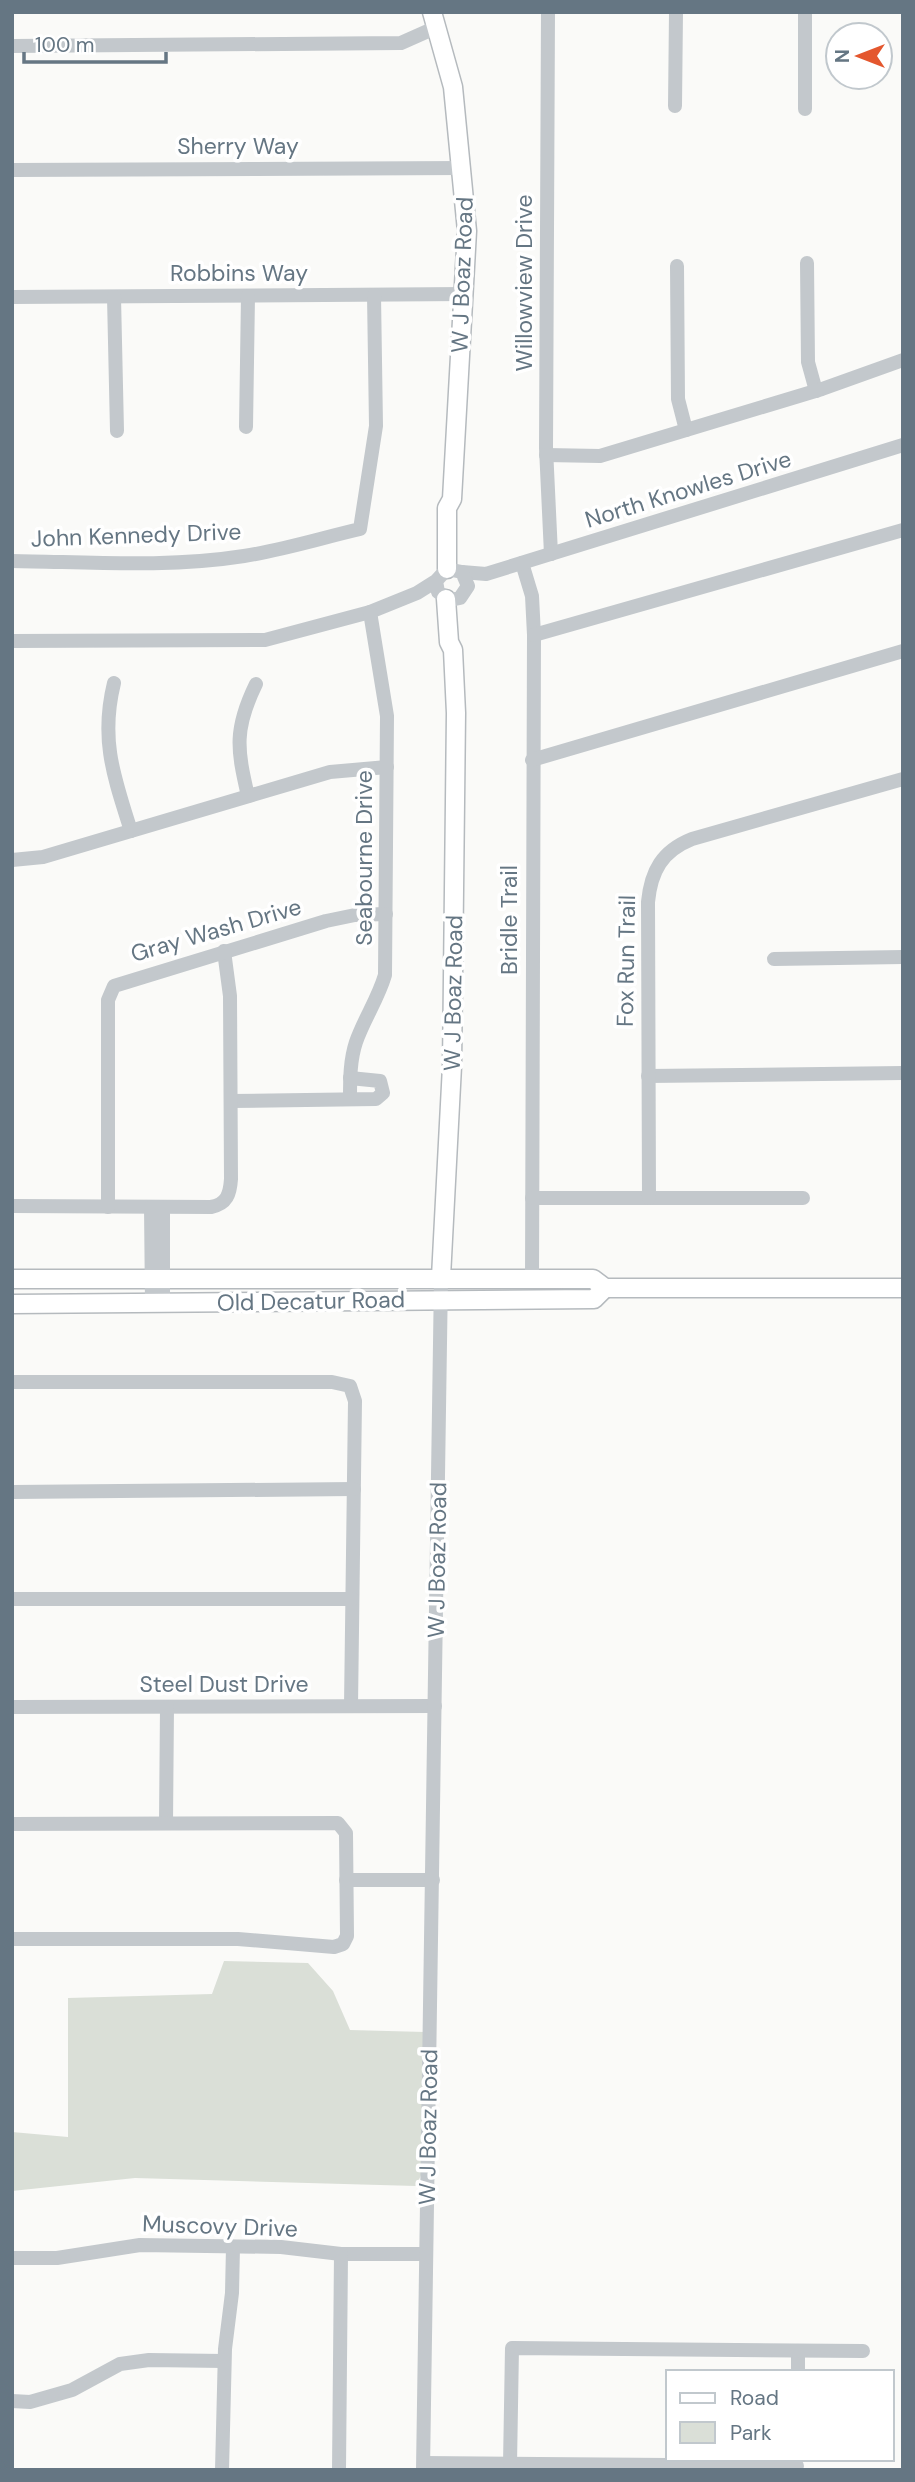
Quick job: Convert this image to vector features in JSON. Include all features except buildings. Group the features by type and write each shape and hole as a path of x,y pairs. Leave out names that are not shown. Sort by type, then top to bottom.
{"main road":[{"name":"W J Boaz Road","path":"434,20 453,87 463,168 467,232 452,499 447,508 451,573"},
{"name":"W J Boaz Road","path":"441,1277 452,1066 456,713 453,650 459,642 452,596"},
{"name":"Old Decatur Road","path":"12,1279 441,1277 593,1279 605,1289 903,1288"},
{"name":"Old Decatur Road","path":"12,1304 594,1299 605,1289"}],"street":[{"name":"Willowview Drive","path":"548,12 546,455 551,554"},
{"path":"674,106 676,12"},
{"path":"805,12 805,109"},
{"path":"12,46 401,43 434,20"},
{"name":"Sherry Way","path":"12,170 463,168"},
{"path":"807,263 808,362 816,391"},
{"path":"677,267 678,399 686,430"},
{"name":"Robbins Way","path":"12,298 465,294"},
{"name":"John Kennedy Drive","path":"12,561 115,563 209,560 246,556 360,529 376,426 374,295"},
{"path":"246,427 248,296"},
{"path":"114,297 117,431"},
{"path":"546,455 600,456 816,391 903,360"},
{"name":"North Knowles Drive","path":"452,596 486,574 903,445"},
{"path":"534,635 903,530"},
{"name":"Bridle Trail","path":"522,563 532,596 534,635 532,1279"},
{"path":"12,641 265,640 370,612 417,593 451,573"},
{"path":"451,573 452,596"},
{"path":"417,593 452,596 467,581 451,573"},
{"name":"North Knowles Drive","path":"451,573 486,574"},
{"name":"Seabourne Drive","path":"350,1098 356,1040 377,1001 386,975 385,692 370,612"},
{"path":"532,760 903,651"},
{"path":"114,682 108,707 109,763 131,831"},
{"path":"248,796 237,752 243,710 256,684"},
{"path":"12,860 43,857 338,770 387,768"},
{"name":"Fox Run Trail","path":"649,1198 648,902 649,885 659,861 679,844 692,839 903,779"},
{"name":"Gray Wash Drive","path":"108,1207 109,994 119,982 338,918 386,914"},
{"path":"12,1206 211,1207 225,1202 230,1189 231,1101 230,984 224,951"},
{"path":"774,959 903,957"},
{"path":"648,1076 903,1073"},
{"path":"231,1101 376,1099 383,1093 380,1081 350,1078"},
{"path":"532,1198 803,1198"},
{"path":"157,1207 157,1303"},
{"name":"W J Boaz Road","path":"423,2467 441,1277"},
{"path":"12,1382 332,1382 351,1386 355,1401 351,1706"},
{"path":"12,1492 354,1489"},
{"path":"12,1599 352,1598"},
{"name":"Steel Dust Drive","path":"12,1707 435,1706"},
{"path":"166,1823 167,1707"},
{"path":"12,1824 338,1823 344,1827 347,1936 343,1944 310,1947 237,1939 12,1939"},
{"path":"346,1880 433,1880"},
{"name":"Muscovy Drive","path":"12,2258 66,2257 125,2246 281,2247 341,2255 426,2254"},
{"path":"222,2470 224,2361 233,2247"},
{"path":"339,2470 341,2255"},
{"path":"510,2464 512,2348 863,2351"},
{"path":"798,2351 798,2370"},
{"path":"12,2401 30,2402 72,2390 120,2364 149,2360 224,2361"},
{"path":"423,2467 510,2464 560,2467 797,2465"}],"green space":[{"path":"224,1961 308,1963 333,1991 350,2030 425,2032 422,2173 416,2186 135,2178 12,2191 12,2132 68,2137 68,1998 212,1994"}]}
